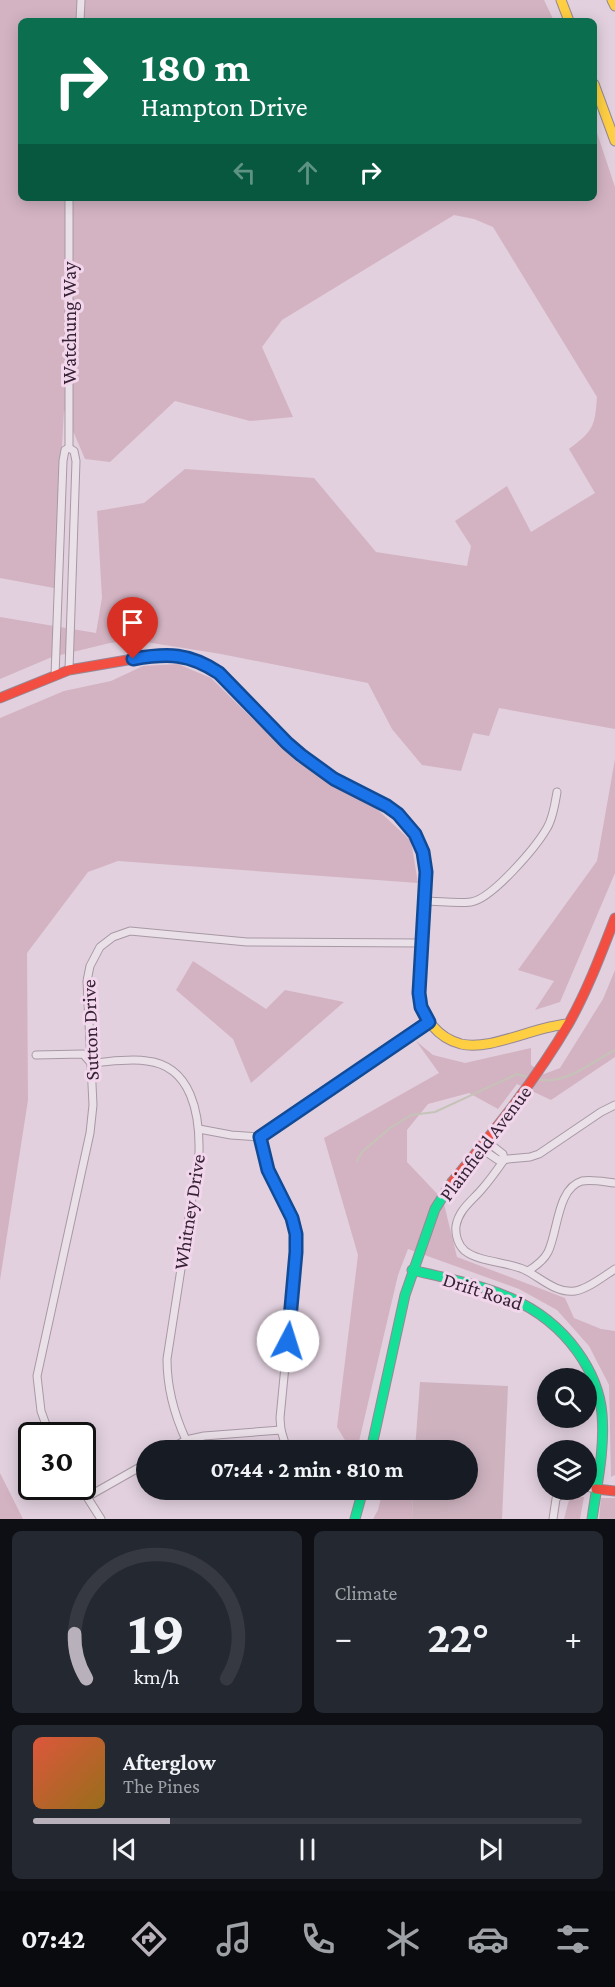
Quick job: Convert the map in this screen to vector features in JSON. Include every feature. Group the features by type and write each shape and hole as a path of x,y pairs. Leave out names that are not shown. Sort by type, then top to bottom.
{"main road":[{"path":"561,0 568,18"},
{"path":"612,0 615,6"},
{"path":"597,92 615,141"},
{"path":"0,698 69,670 161,655 184,656 213,669 231,684 301,755 334,779 387,806 408,825 419,843 425,862 419,993 421,1007 429,1022 452,1041 476,1045 546,1025 568,1024"},
{"name":"Plainfield Avenue","path":"373,1440 396,1330 412,1270 435,1209 450,1185 528,1086 568,1024 591,980 615,918"},
{"name":"Drift Road","path":"412,1270 513,1297 530,1305 557,1326 587,1366 600,1407 601,1448 597,1464"},
{"path":"597,1489 615,1491"},
{"path":"354,1519 360,1500"},
{"name":"Drift Road","path":"591,1500 592,1519"}],"street":[{"path":"80,18 81,0"},
{"name":"Watchung Way","path":"69,201 69,448"},
{"name":"Watchung Way","path":"69,448 73,449 76,461 69,670"},
{"name":"Watchung Way","path":"55,676 63,461 65,450 69,448"},
{"path":"424,900 471,902 493,891 534,847 548,828 557,792"},
{"name":"Sutton Drive","path":"45,1422 41,1412 38,1376 90,1133 93,1105 87,981 88,971 97,951 117,935 138,931 247,942 422,942"},
{"path":"199,1129 260,1137 429,1022"},
{"path":"36,1055 83,1054 91,1063"},
{"name":"Whitney Drive","path":"91,1063 146,1061 169,1068 187,1085 196,1110 199,1129 198,1167 167,1359 169,1392 186,1440"},
{"path":"615,1106 601,1112 539,1154 504,1160 461,1212 456,1227 457,1240 464,1250 528,1271 560,1290 575,1291 615,1269"},
{"path":"260,1137 268,1170 292,1218 296,1234 281,1408 280,1430 284,1440"},
{"path":"482,1143 503,1154 504,1160"},
{"path":"528,1271 542,1261 548,1253 564,1199 570,1188 578,1182 587,1180 615,1183"},
{"path":"186,1440 280,1430"},
{"path":"96,1492 136,1469"},
{"path":"89,1500 100,1519"},
{"path":"553,1519 556,1500"}],"shaded area":[{"path":"0,0 544,0 553,18 18,18 18,201 597,201 597,133 615,187 615,729 499,708 489,736 473,733 461,771 422,765 392,729 368,683 221,654 133,640 52,657 0,679 0,617 96,633 102,598 97,511 144,503 185,469 314,478 376,552 467,566 471,546 455,521 507,486 531,532 595,493 569,449 591,428 594,422 597,397 493,227 474,219 454,215 282,320 262,347 293,417 250,421 175,401 110,462 85,459 64,410 54,588 0,578"},
{"path":"178,664 211,678 297,762 377,809 411,841 418,883 118,861 88,872 27,953 28,1100 0,1280 0,718 64,691 111,681 143,666"},
{"path":"615,759 615,873 560,1002 535,1010 554,981 518,970 597,861"},
{"path":"193,961 266,1009 285,990 344,1002 251,1083 233,1039 176,990"},
{"path":"615,970 615,1057 551,1100 517,1084 498,1109 469,1093 428,1104 407,1130 407,1162 443,1200 457,1257 565,1298 574,1318 601,1329 615,1331 615,1475 611,1477 609,1385 589,1346 557,1310 519,1289 408,1249 398,1275 359,1440 345,1440 337,1427 358,1255 324,1138 439,1073 416,1041 433,1055 465,1063 531,1048 531,1065 544,1074 560,1068 603,999"},
{"path":"420,1382 508,1386 502,1519 412,1519 413,1500 478,1500 478,1440 416,1440"},
{"path":"0,1473 23,1519 0,1519"},
{"path":"601,1498 615,1498 615,1519 599,1519"},
{"path":"380,1500 413,1500 412,1519 373,1519"},
{"path":"569,1500 583,1500 580,1519 564,1519"}],"waterway":[{"path":"537,1079 547,1080 567,1076 615,1050"},
{"path":"357,1161 362,1152 390,1128 411,1115 435,1112 517,1074 528,1077"}],"traffic: fast":[{"path":"373,1440 405,1295 435,1209 452,1182"},
{"path":"412,1270 481,1287 523,1304 543,1316 577,1351 594,1381 602,1414 601,1453 592,1519"},
{"path":"355,1519 360,1500"}],"traffic: slow":[{"path":"561,0 568,18"},
{"path":"612,0 615,6"},
{"path":"597,92 615,141"},
{"path":"324,772 387,806 408,825 416,837 425,866 426,883 419,995 424,1012 432,1026 453,1041 473,1045 486,1044 568,1024"}],"traffic: jam":[{"path":"0,698 69,670 151,656 184,656 206,664 219,673 287,743 324,772"},
{"path":"452,1182 514,1105 543,1065 569,1023 594,971 615,918"},
{"path":"597,1489 615,1491"}],"route":[{"path":"133,659 172,655 184,656 207,664 231,684 301,755 334,779 398,814 415,834 423,852 426,872 419,993 421,1007 429,1022 260,1137 268,1170 292,1218 296,1234 288,1341"}]}
